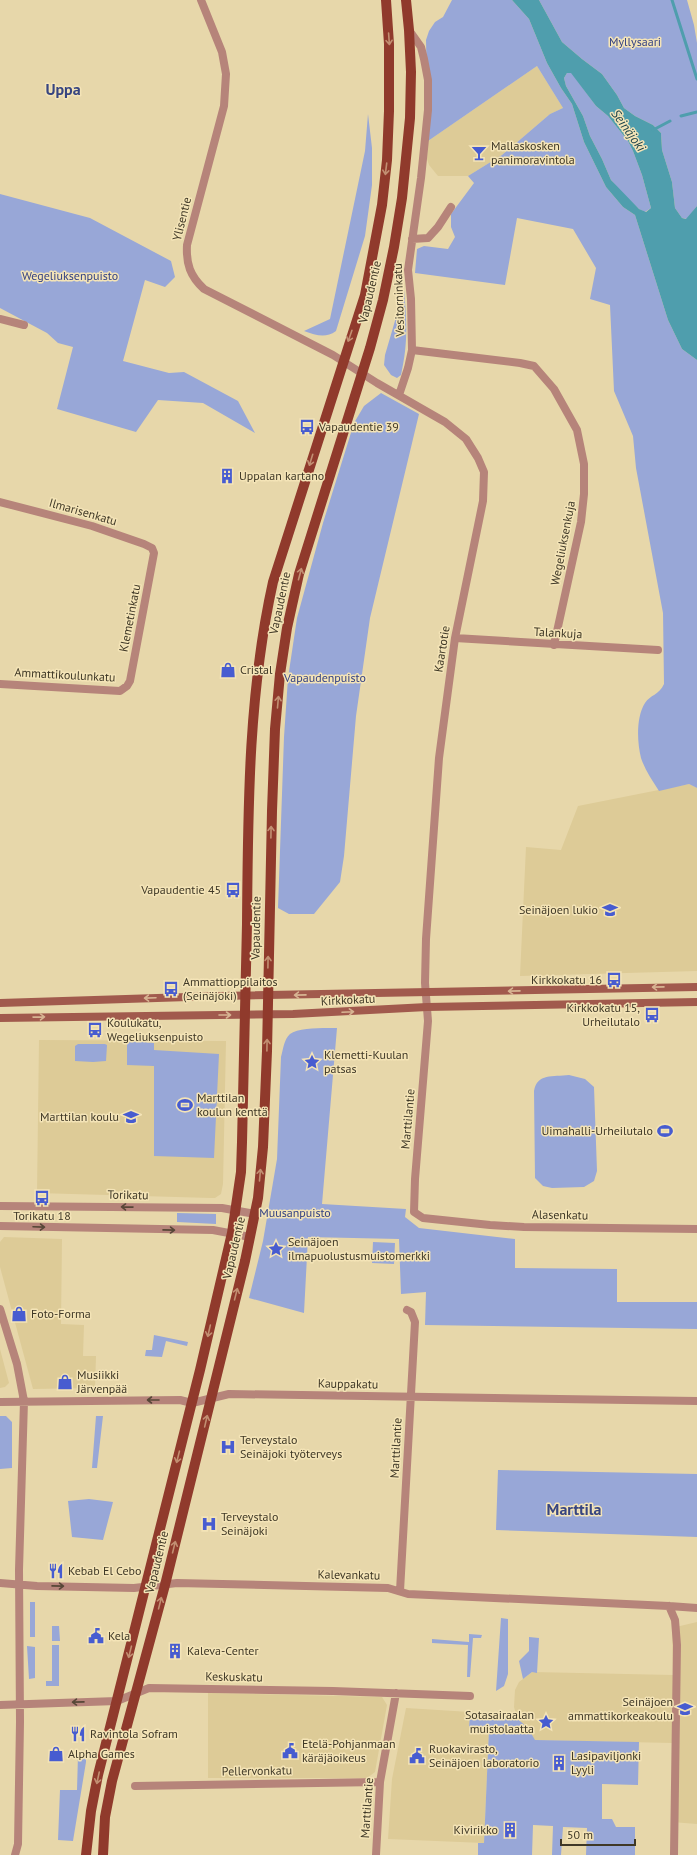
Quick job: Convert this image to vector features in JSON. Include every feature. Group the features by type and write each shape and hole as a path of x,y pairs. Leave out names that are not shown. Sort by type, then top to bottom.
{"main road":[{"name":"Vapaudentie","path":"86,1855 91,1811 98,1775 192,1403 232,1233 236,1210 242,1157 248,811 252,725 263,627 272,582 365,295 383,198 387,160 389,44 386,0"},
{"name":"Vapaudentie","path":"103,1855 106,1817 112,1781 165,1585 255,1214 262,1147 275,737 280,674 287,628 299,574 362,374 383,300 402,198 410,118 411,72 406,0"},
{"name":"Kirkkokatu","path":"0,1002 268,995 697,987"},
{"name":"Kirkkokatu","path":"0,1018 267,1015 427,1008 697,1002"}],"street":[{"name":"Ylisentie","path":"201,0 222,52 226,74 224,106 187,245 187,263 190,274 204,289 343,361 362,374"},
{"name":"Vesitorninkatu","path":"399,395 412,350 411,299 408,270 424,155 428,110 428,80 421,47 409,30"},
{"path":"412,239 428,238 438,227 451,207"},
{"path":"0,319 24,325"},
{"name":"Wegeliuksenkuja","path":"412,350 506,361 534,366 554,389 577,430 584,464 581,522 554,645"},
{"name":"Kaartotie","path":"362,374 446,422 466,439 478,458 484,472 483,501 456,638 439,758 429,891 425,992"},
{"name":"Ilmarisenkatu","path":"0,502 92,526 144,544 152,548 154,553"},
{"name":"Klemetinkatu","path":"127,686 130,681 154,553"},
{"name":"Talankuja","path":"456,638 658,650"},
{"name":"Ammattikoulunkatu","path":"0,684 120,691 127,686"},
{"name":"Marttilantie","path":"423,1218 414,1212 413,1208 428,1021 425,992"},
{"name":"Torikatu","path":"0,1206 222,1208 255,1214"},
{"name":"Alasenkatu","path":"423,1218 490,1226 697,1229"},
{"path":"0,1226 213,1230 250,1237"},
{"path":"0,1309 17,1364 24,1401 20,1585 18,1844 15,1855"},
{"name":"Marttilantie","path":"400,1591 415,1322 411,1312 407,1310"},
{"name":"Kauppakatu","path":"0,1402 180,1400 192,1403 229,1394 697,1401"},
{"name":"Kalevankatu","path":"0,1583 20,1585 134,1588 181,1584 388,1588 408,1594 697,1608"},
{"path":"669,1606 675,1620 677,1645 674,1855"},
{"name":"Keskuskatu","path":"0,1705 118,1700 149,1688 470,1696"},
{"name":"Marttilantie","path":"376,1855 380,1782 396,1693"},
{"name":"Pellervonkatu","path":"135,1786 288,1782 380,1782"}],"shaded area":[{"path":"537,66 563,108 550,114 502,155 468,176 438,176 429,165 427,159 428,141"},
{"name":"Seinäjoen lukio","path":"689,784 697,788 697,971 520,976 526,847 561,850 578,806"},
{"name":"Marttilan koulu","path":"39,1040 226,1041 223,1184 221,1194 215,1198 211,1198 37,1193"},
{"path":"4,1237 62,1239 61,1324 84,1325 83,1356 96,1356 95,1388 33,1389 0,1267 0,1242"},
{"path":"0,1349 9,1383 5,1387 0,1388"},
{"path":"697,1622 697,1824 672,1822 673,1743 534,1740 530,1731 517,1718 514,1707 515,1690 519,1682 532,1672 673,1675 672,1625 680,1626"},
{"path":"208,1693 382,1697 387,1705 375,1772 367,1778 208,1778"},
{"path":"406,1708 470,1712 469,1728 489,1729 484,1843 388,1839 392,1779"}],"green space":[{"path":"452,0 512,0 529,19 547,63 572,104 584,142 606,187 623,207 635,215 668,320 682,349 697,360 697,788 689,784 659,791 641,758 638,737 640,715 647,700 660,690 664,684 663,613 636,468 633,436 614,391 610,305 590,299 596,268 573,229 517,218 505,285 415,273 417,249 424,246 448,249 455,237 451,227 451,214 474,183 468,176 502,155 550,114 563,108 537,66 428,141 426,40 429,31 435,22 443,17"},
{"name":"Myllysaari","path":"539,0 687,0 697,43 697,206 687,219 682,218 675,208 672,182 662,150 661,133 653,125 635,116 624,108 602,74 562,42"},
{"path":"571,72 596,106 608,116 628,141 642,175 651,208 645,212 639,209 624,195 611,180 590,136 583,116 566,86 564,78 567,73"},
{"path":"368,114 372,148 372,185 365,236 336,331 324,336 316,335 304,331 330,319 365,151"},
{"name":"Wegeliuksenpuisto","path":"0,194 90,218 171,261 175,277 165,287 145,280 123,361 169,373 184,372 238,401 255,433 203,403 158,400 136,432 57,409 73,347 58,343 47,333 0,308"},
{"path":"404,290 406,343 401,375 397,378 391,375 384,365 385,355"},
{"name":"Vapaudenpuisto","path":"381,393 419,414 370,618 356,716 344,856 340,882 314,914 289,914 278,908 284,737 288,678 297,618 323,523 354,423 364,406"},
{"name":"Muusanpuisto","path":"313,1028 337,1028 322,1204 406,1209 405,1217 419,1228 515,1239 515,1268 617,1269 617,1302 697,1302 697,1329 425,1325 426,1292 401,1294 399,1239 308,1237 304,1313 249,1298 263,1241 277,1159 281,1057 284,1045 290,1034 300,1030"},
{"name":"Marttilan koulun kenttä","path":"127,1040 154,1043 154,1050 219,1054 214,1158 154,1156 154,1066 127,1065"},
{"path":"78,1044 107,1045 106,1061 75,1061 75,1046"},
{"path":"569,1075 585,1079 594,1087 597,1171 594,1181 584,1187 552,1188 543,1186 535,1178 534,1091 538,1081 542,1079 552,1076"},
{"path":"177,1213 216,1214 216,1224 177,1222"},
{"path":"373,1242 395,1243 394,1264 372,1263"},
{"path":"154,1335 188,1342 187,1346 166,1341 162,1357 145,1356 146,1350 152,1350"},
{"path":"0,1416 6,1416 12,1422 12,1468 0,1469"},
{"path":"96,1416 103,1416 97,1468 92,1468"},
{"path":"498,1470 697,1474 697,1537 496,1530"},
{"path":"89,1499 113,1502 103,1540 72,1537 68,1501"},
{"path":"30,1602 35,1602 35,1637 30,1637"},
{"path":"501,1618 508,1619 508,1674 504,1686 496,1691"},
{"path":"52,1626 59,1626 60,1641 52,1641"},
{"path":"469,1634 482,1635 481,1638 473,1638 470,1677 467,1677 468,1645 432,1643 432,1639 469,1642"},
{"path":"529,1637 539,1638 537,1673 532,1672 523,1679 519,1661 529,1651"},
{"path":"52,1645 59,1645 59,1686 46,1686 46,1681 52,1681"},
{"path":"27,1646 35,1647 35,1678 29,1679"},
{"path":"470,1712 508,1715 515,1718 529,1730 535,1740 639,1742 638,1785 602,1784 602,1819 612,1819 616,1827 635,1827 635,1855 586,1855 587,1828 563,1827 561,1855 552,1855 553,1826 533,1825 532,1855 478,1855 478,1843 484,1843 489,1729 469,1728"},
{"path":"78,1755 86,1755 86,1762 73,1841 58,1840 60,1790 77,1790"}],"water":[{"name":"Seinäjoki","path":"512,0 539,0 562,42 602,74 624,108 635,116 653,125 661,133 662,150 672,182 675,208 682,218 686,219 697,206 697,360 682,349 668,320 635,215 623,207 606,187 584,142 572,104 547,63 529,19","holes":["567,73 571,73 596,106 608,116 628,141 642,175 651,208 646,212 639,209 611,180 590,136 583,116 566,86 564,78"]}],"waterway":[{"path":"672,0 697,79"},
{"path":"681,116 697,112"},
{"path":"653,130 670,121"}],"place":[{"name":"Mallaskosken panimoravintola","path":"479,153"},
{"name":"Vapaudentie 39","path":"307,427"},
{"name":"Uppalan kartano","path":"227,476"},
{"name":"Cristal","path":"228,670"},
{"name":"Vapaudentie 45","path":"233,890"},
{"name":"Seinäjoen lukio","path":"610,910"},
{"name":"Kirkkokatu 16","path":"614,980"},
{"name":"Ammattioppilaitos (Seinäjoki)","path":"171,989"},
{"name":"Kirkkokatu 15, Urheilutalo","path":"652,1015"},
{"name":"Koulukatu, Wegeliuksenpuisto","path":"95,1030"},
{"name":"Klemetti-Kuulan patsas","path":"312,1062"},
{"name":"Marttilan koulun kenttä","path":"185,1105"},
{"name":"Marttilan koulu","path":"131,1117"},
{"name":"Uimahalli-Urheilutalo","path":"665,1131"},
{"name":"Torikatu 18","path":"42,1198"},
{"name":"Seinäjoen ilmapuolustusmuistomerkki","path":"276,1249"},
{"name":"Foto-Forma","path":"19,1314"},
{"name":"Musiikki Järvenpää","path":"65,1382"},
{"name":"Terveystalo Seinäjoki työterveys","path":"228,1447"},
{"name":"Terveystalo Seinäjoki","path":"209,1524"},
{"name":"Kebab El Cebo","path":"56,1571"},
{"name":"Kela","path":"96,1636"},
{"name":"Kaleva-Center","path":"175,1651"},
{"name":"Seinäjoen ammattikorkeakoulu","path":"685,1709"},
{"name":"Sotasairaalan muistolaatta","path":"546,1722"},
{"name":"Ravintola Sofram","path":"78,1734"},
{"name":"Etelä-Pohjanmaan käräjäoikeus","path":"290,1751"},
{"name":"Alpha Games","path":"56,1754"},
{"name":"Ruokavirasto, Seinäjoen laboratorio","path":"417,1756"},
{"name":"Lasipaviljonki Lyyli","path":"559,1763"},
{"name":"Kivirikko","path":"510,1830"}],"district":[{"name":"Uppa","path":"63,89"},
{"name":"Marttila","path":"574,1509"}]}
